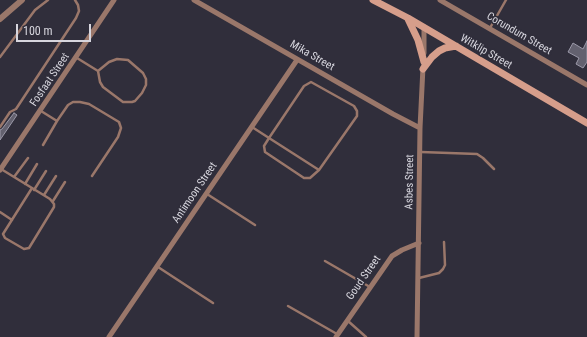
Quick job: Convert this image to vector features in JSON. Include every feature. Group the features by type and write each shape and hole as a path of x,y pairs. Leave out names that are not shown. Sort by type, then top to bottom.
{"main road":[{"name":"Witklip Street","path":"373,0 408,18 587,123"},
{"path":"408,18 418,40 423,65"},
{"path":"423,65 439,51 456,46"}],"street":[{"path":"0,20 22,0"},
{"name":"Fosfaat Street","path":"0,170 77,58 114,0"},
{"name":"Mika Street","path":"194,0 420,128"},
{"name":"Corundum Street","path":"440,0 587,85"},
{"name":"Asbes Street","path":"417,337 420,128 424,28"},
{"name":"Antimoon Street","path":"110,337 298,60"},
{"name":"Goud Street","path":"337,336 392,256 419,243"}],"lane":[{"path":"0,57 35,10 48,0"},
{"path":"0,127 10,112 16,109 76,18 79,11 75,0"},
{"path":"490,29 506,0"},
{"path":"77,58 98,71 100,82 103,87 123,102 135,101 142,94 146,85 146,79 142,73 128,60 109,62 98,71"},
{"path":"308,83 314,83 354,106 357,111 357,116 319,170 313,176 304,178 266,152 264,146 269,138 304,86 308,83"},
{"path":"43,145 68,105 73,102 89,104 119,122 121,128 118,137 92,176"},
{"path":"41,111 57,121"},
{"path":"252,127 319,170"},
{"path":"420,152 477,154 494,169"},
{"path":"14,177 28,158"},
{"path":"25,184 37,164"},
{"path":"0,170 53,201"},
{"path":"46,170 4,232 3,236 23,249 27,249 54,207 53,201 65,182"},
{"path":"44,195 56,176"},
{"path":"207,193 255,225"},
{"path":"0,212 12,220"},
{"path":"418,278 432,276 439,273 443,269 445,265 444,242"},
{"path":"325,261 370,287"},
{"path":"157,266 213,303"},
{"path":"288,306 337,336"},
{"path":"347,320 366,337"}],"building":[{"path":"587,41 587,62 583,68 576,64 579,58 568,52 573,43 583,49"},
{"path":"14,113 17,115 0,140 0,130"}]}
